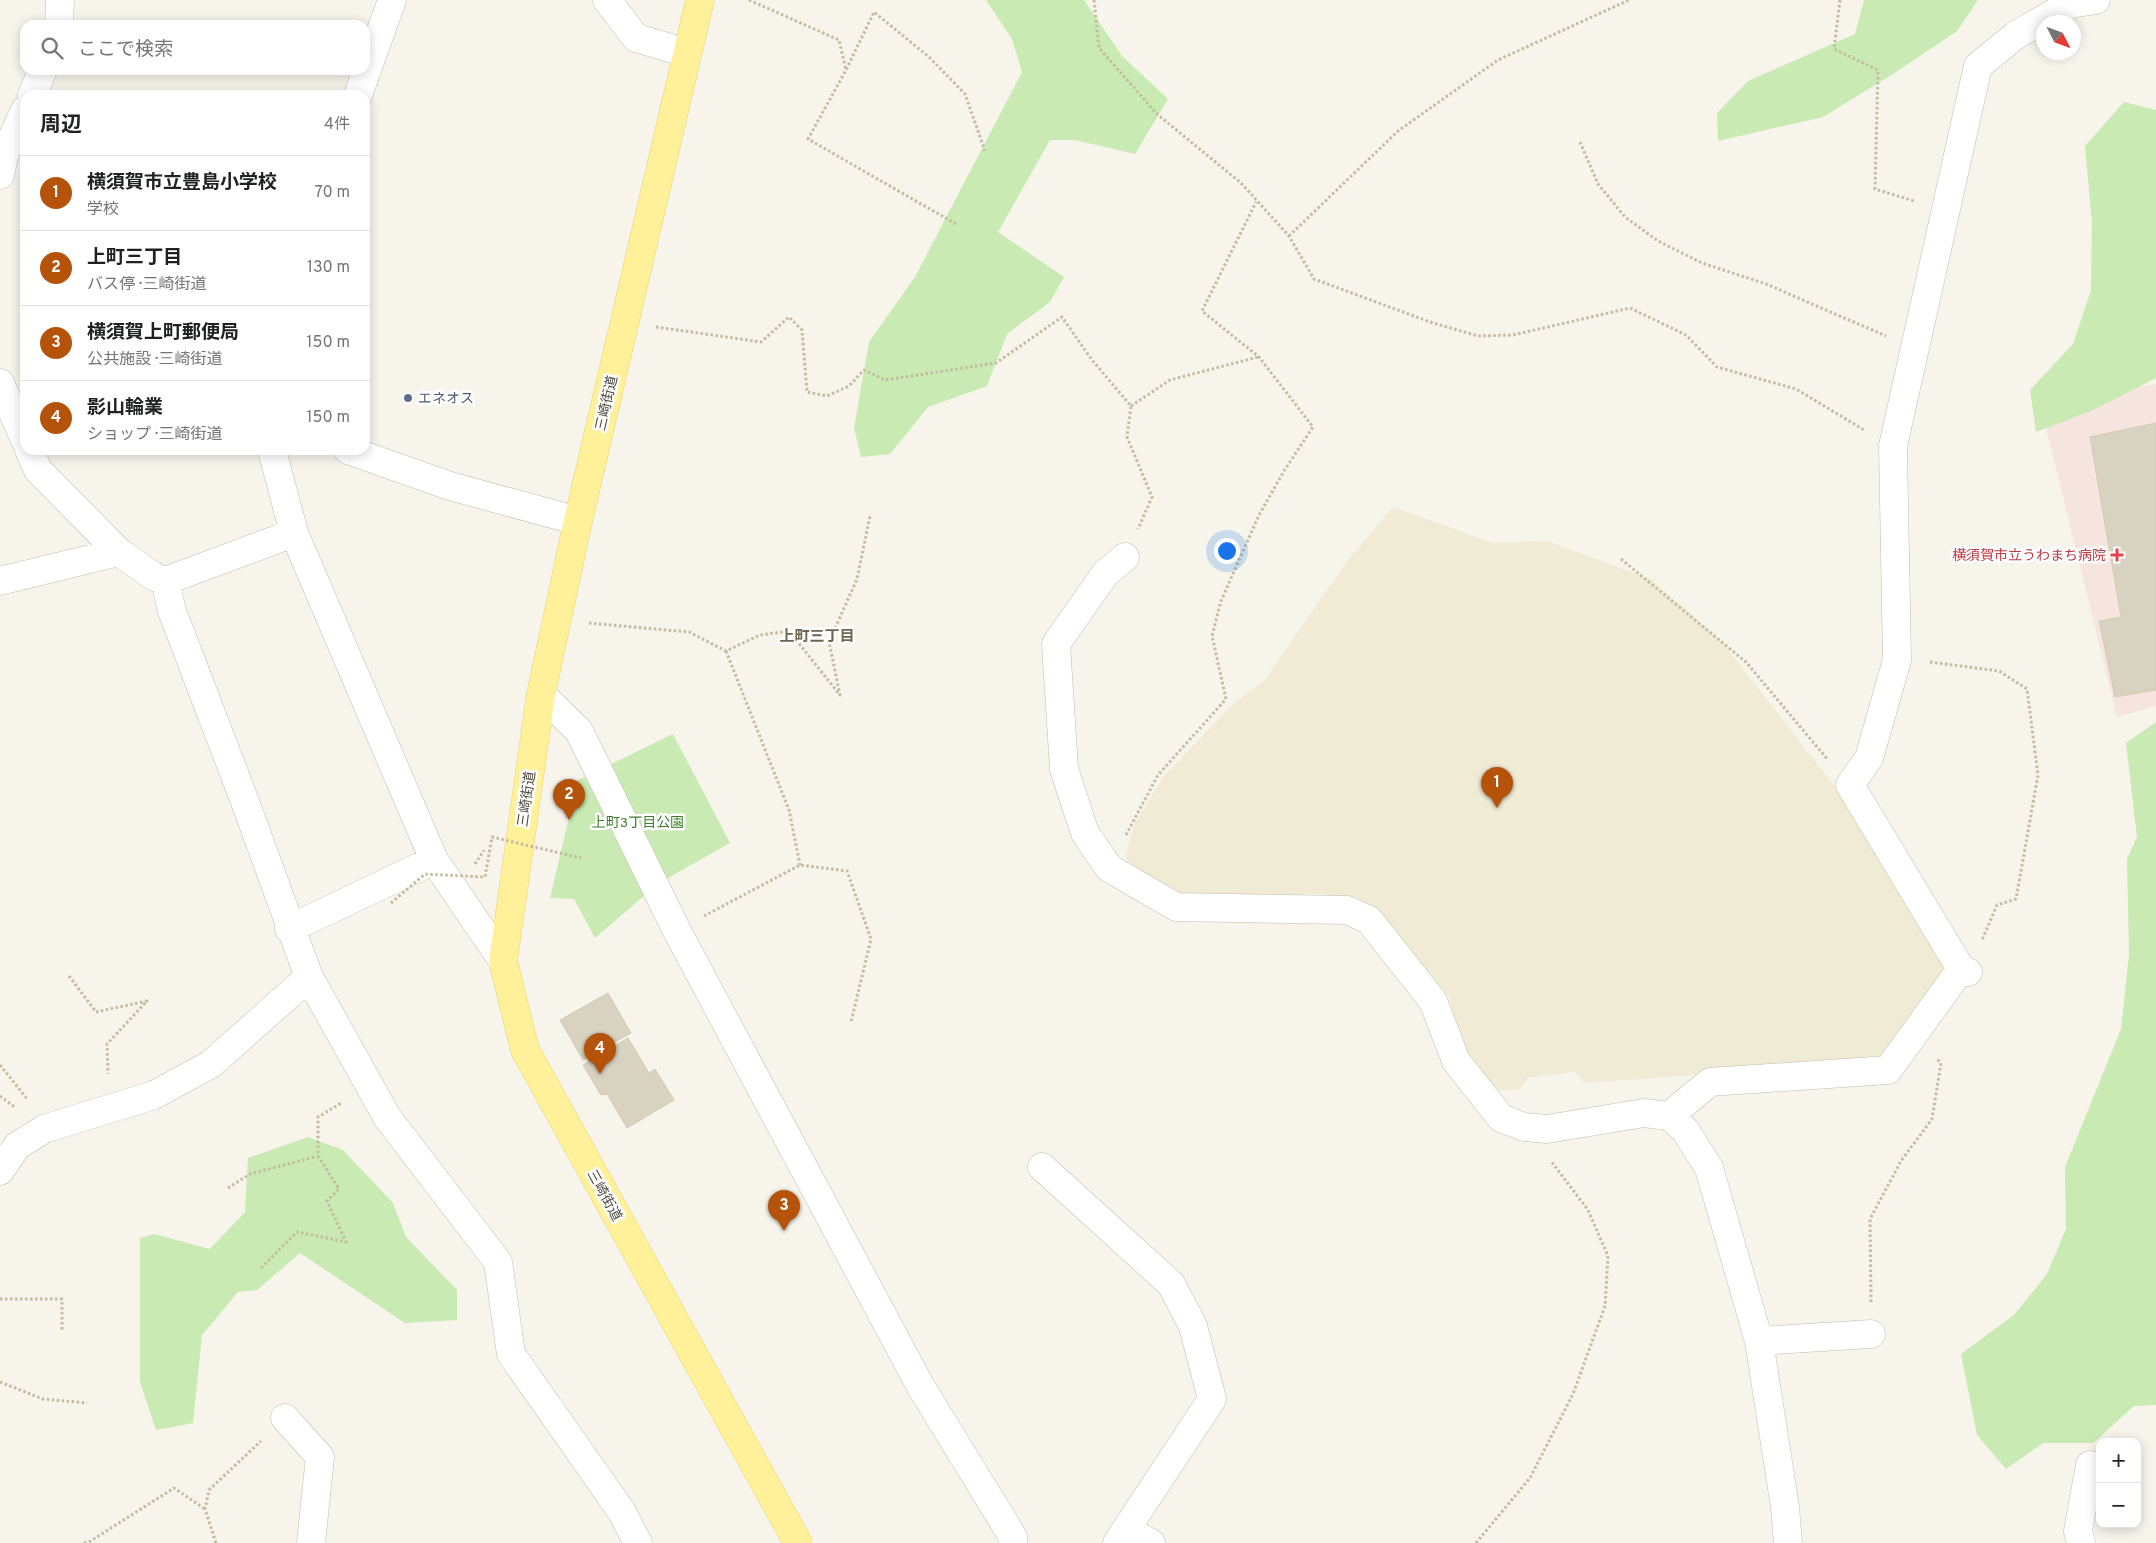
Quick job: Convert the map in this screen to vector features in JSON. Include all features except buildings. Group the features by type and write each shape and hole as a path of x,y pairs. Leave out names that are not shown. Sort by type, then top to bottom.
{"main road":[{"name":"三崎街道","path":"700,0 578,521 541,694 504,962 525,1050 798,1543"}],"street":[{"path":"58,20 60,0"},
{"path":"370,61 392,0"},
{"path":"607,0 636,38 687,53"},
{"path":"1668,1116 1710,1082 1888,1070 1964,971 1850,785 1869,758 1897,660 1893,446 1978,66 2016,35 2070,4 2096,0"},
{"path":"34,90 41,75"},
{"path":"360,90 365,75"},
{"path":"2,162 20,121"},
{"path":"8,399 20,428"},
{"path":"31,455 38,470 119,552 153,576 165,581 294,533"},
{"path":"273,455 294,533 434,860 504,962"},
{"path":"362,455 450,486 578,521"},
{"path":"0,581 119,552"},
{"path":"1125,556 1105,574 1056,644 1064,769 1084,833 1109,868 1176,907 1347,910 1369,920 1433,1001 1456,1061 1501,1118 1524,1128 1547,1129 1644,1113 1668,1116 1685,1130 1709,1168 1759,1341 1785,1506 1788,1543"},
{"path":"165,581 172,611 244,799 309,977 387,1117 498,1262 511,1354 622,1512 638,1543"},
{"path":"541,694 578,731 677,931 921,1387 1013,1537 1013,1543"},
{"path":"290,929 434,860"},
{"path":"0,1171 17,1146 44,1128 154,1096 211,1064 309,977"},
{"path":"1042,1167 1171,1284 1193,1326 1212,1399 1122,1536 1151,1543"},
{"path":"1759,1341 1871,1334"},
{"path":"285,1418 320,1457 311,1543"},
{"path":"2081,1543 2078,1531 2090,1465"}],"path":[{"path":"749,0 839,40 846,70"},
{"path":"1094,0 1098,48 1157,114 1241,183 1256,202 1289,236 1314,279 1430,322 1478,336 1513,335 1630,308 1686,335 1717,367 1796,389 1893,446"},
{"path":"1289,236 1398,131 1498,60 1629,0"},
{"path":"1840,0 1834,49 1878,70 1875,189 1936,209 1946,208"},
{"path":"956,224 808,139 846,70 874,12 929,57 965,94 985,151"},
{"path":"1580,142 1598,184 1625,217 1658,241 1702,264 1766,284 1914,348"},
{"path":"1109,868 1158,775 1226,699 1212,636 1221,601 1259,516 1284,470 1313,427 1259,356 1202,311 1256,202"},
{"path":"626,322 761,342 789,317 802,330 807,392 827,396 849,386 864,370 885,380 996,363 1062,317 1092,360 1131,406 1127,437 1152,497 1125,556"},
{"path":"1131,406 1170,380 1259,356"},
{"path":"726,651 760,635 788,630 840,695 829,642 856,579 870,516"},
{"path":"1621,559 1746,662 1850,785"},
{"path":"558,620 689,632 726,651 789,810 800,865"},
{"path":"1897,660 1933,662 1999,671 2027,689 2038,775 2016,899 1997,905 1964,971"},
{"path":"391,903 425,874 485,877 492,837 581,858"},
{"path":"677,931 800,865 847,871 871,939 851,1022"},
{"path":"69,976 96,1012 148,1001 107,1044 110,1109"},
{"path":"1871,1334 1870,1218 1901,1161 1932,1119 1941,1063 1912,1038"},
{"path":"0,1065 39,1113 44,1128"},
{"path":"261,1268 297,1232 346,1242 326,1201 339,1189 318,1156 318,1117 370,1086"},
{"path":"1476,1543 1530,1478 1573,1394 1605,1306 1608,1256 1588,1210 1524,1128"},
{"path":"228,1188 250,1174 318,1156"},
{"path":"0,1299 62,1299 62,1332"},
{"path":"0,1382 43,1399 87,1403"},
{"path":"216,1543 205,1509 209,1490 285,1418"},
{"path":"84,1543 89,1542 174,1488 205,1509"}],"shaded area":[{"name":"横須賀市立うわまち病院","path":"2156,384 2156,706 2117,717 2040,403"},
{"path":"1393,507 1493,543 1547,541 1652,580 1722,642 1840,793 1953,966 1878,1062 1584,1083 1575,1072 1528,1078 1519,1089 1482,1092 1466,1067 1449,996 1358,897 1305,893 1305,900 1181,902 1125,858 1135,823 1164,776 1233,704 1264,681 1348,560"}],"green space":[{"path":"986,0 1084,0 1122,56 1168,99 1135,154 1075,140 1050,140 998,232 1064,277 1050,302 1007,334 987,386 928,407 890,454 861,457 854,428 869,342 915,277 1022,72 1012,39"},
{"path":"1864,0 1978,0 1957,31 1896,72 1823,117 1718,141 1717,113 1748,81 1855,34"},
{"path":"2124,102 2156,110 2156,378 2093,410 2036,432 2030,390 2073,344 2091,290 2092,223 2085,146"},
{"path":"2156,722 2156,1405 2134,1406 2099,1438 2096,1438 2093,1443 2043,1443 2006,1469 1977,1435 1961,1354 2014,1315 2047,1274 2066,1229 2065,1167 2121,1029 2129,955 2127,859 2137,837 2126,743"},
{"name":"上町3丁目公園","path":"673,734 730,843 659,883 595,938 574,899 550,898 578,780"},
{"path":"308,1137 343,1150 393,1203 406,1237 457,1290 457,1320 405,1323 300,1253 257,1290 238,1292 202,1335 193,1423 156,1430 140,1382 140,1238 154,1234 210,1249 245,1212 248,1158"}],"place":[{"name":"エネオス","path":"408,398"},
{"name":"横須賀市立うわまち病院","path":"2117,555"},
{"name":"横須賀市立豊島小学校","path":"1497,808"},
{"name":"上町三丁目","path":"569,820"},
{"name":"影山輪業","path":"600,1074"},
{"name":"横須賀上町郵便局","path":"784,1231"}],"district":[{"name":"上町三丁目","path":"817,636"}]}
